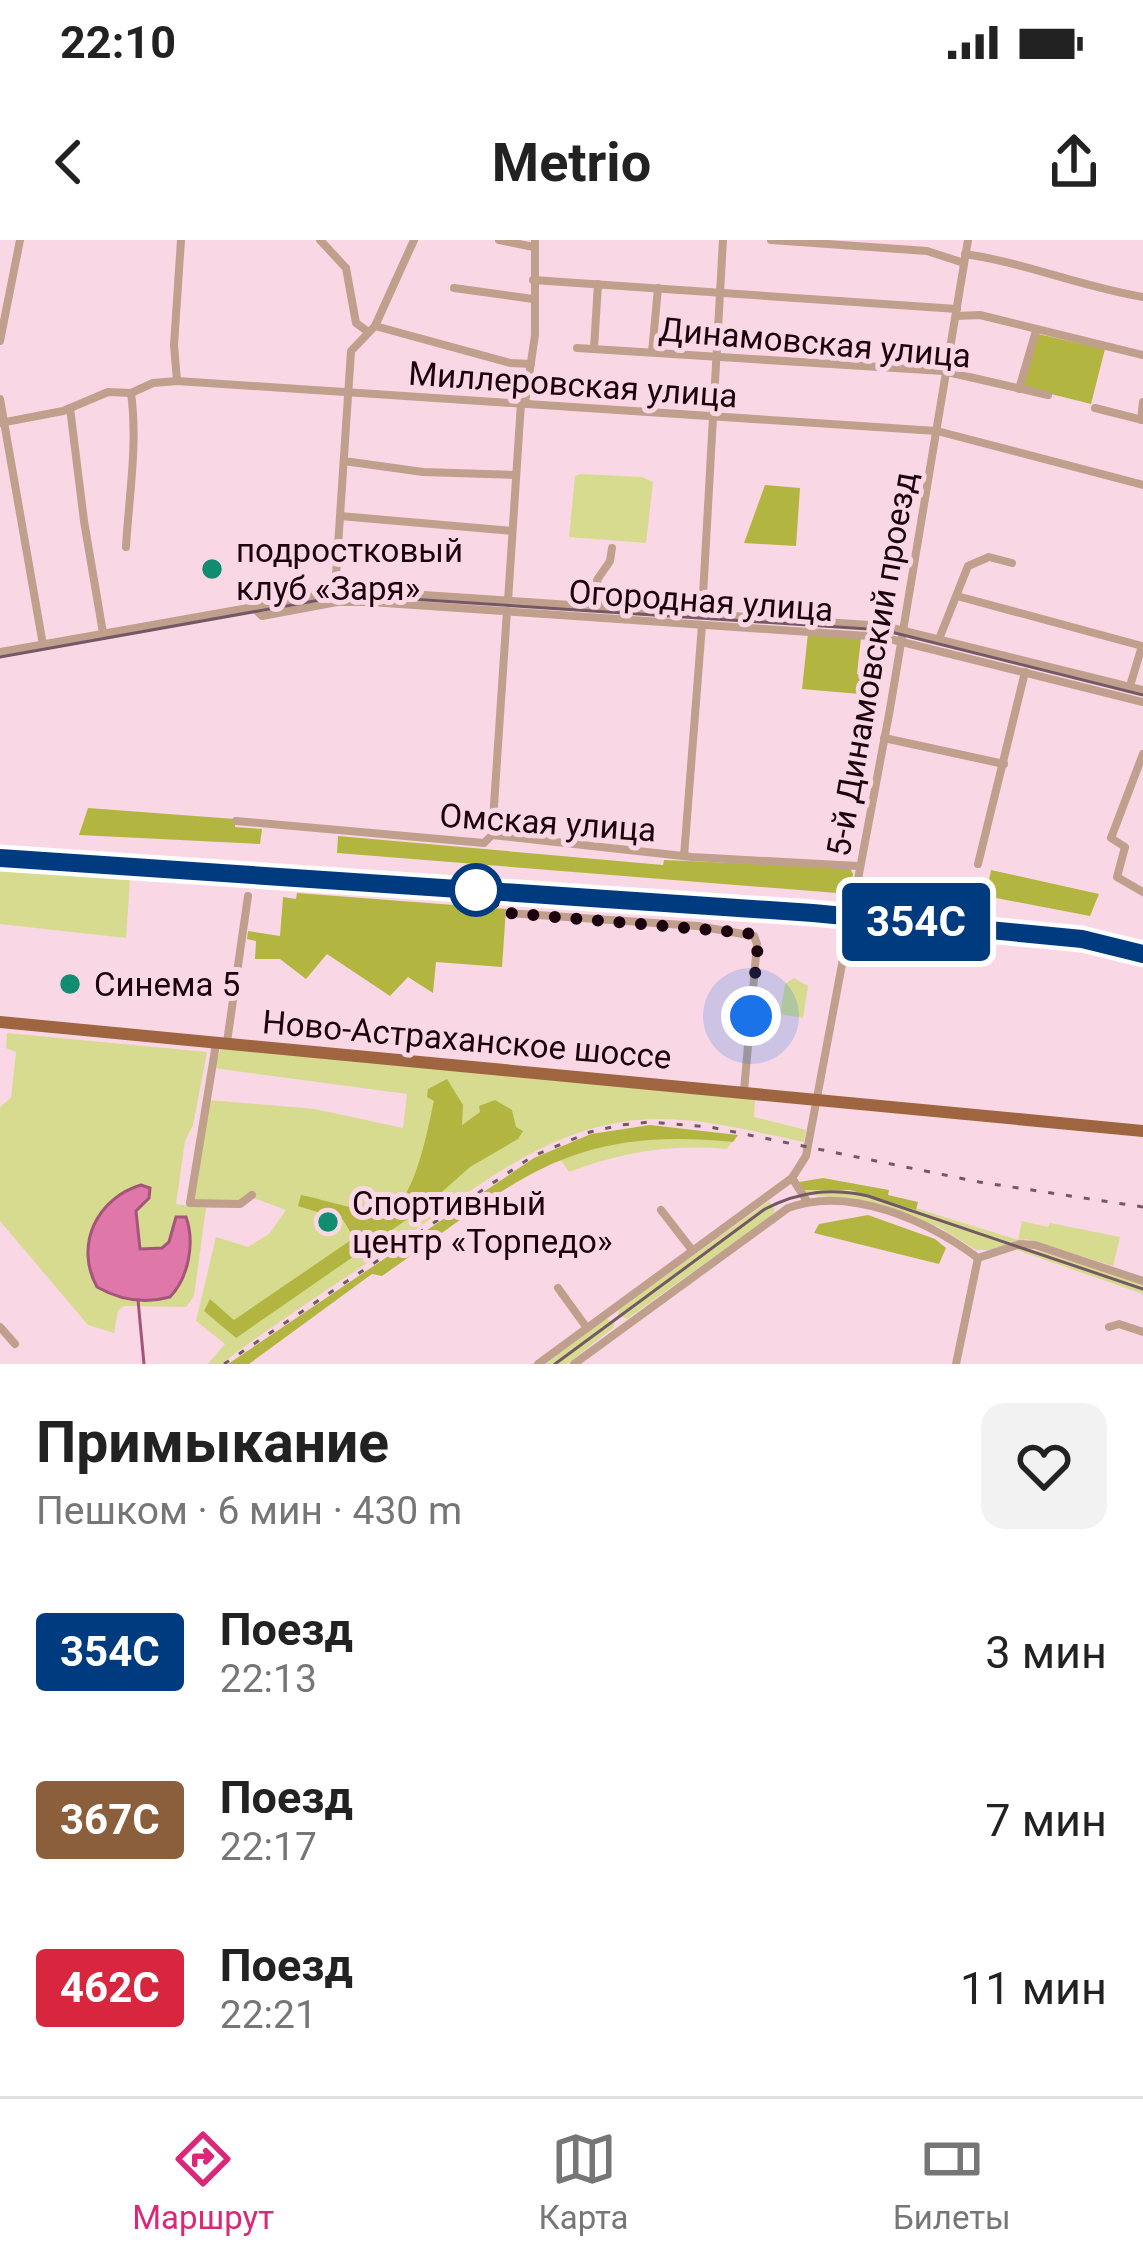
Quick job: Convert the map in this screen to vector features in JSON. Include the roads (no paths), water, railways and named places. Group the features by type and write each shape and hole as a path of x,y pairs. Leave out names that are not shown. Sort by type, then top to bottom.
{"main road":[{"name":"Ново-Астраханское шоссе","path":"0,1022 1143,1131"}],"street":[{"path":"0,341 20,240"},
{"path":"177,381 174,345 181,240"},
{"path":"320,240 346,268 356,323 510,363 531,364"},
{"path":"335,591 351,351 371,329 414,240"},
{"path":"492,836 515,475 531,364 534,244 500,240"},
{"path":"702,613 723,240"},
{"path":"771,240 1018,263 1046,275 1143,297"},
{"name":"5-й Динамовский проезд","path":"792,1178 806,1156 820,1098 968,240"},
{"path":"533,280 980,315 1143,355"},
{"path":"594,348 598,284"},
{"path":"454,288 533,298"},
{"path":"652,352 658,288"},
{"path":"1019,389 1036,331"},
{"name":"Динамовская улица","path":"577,348 948,372 1048,395"},
{"name":"Миллеровская улица","path":"1,423 70,408 108,392 131,393 153,383 177,381 937,431 1143,485"},
{"path":"126,547 135,449 131,393"},
{"path":"0,399 44,645"},
{"path":"1095,408 1142,420 1143,402"},
{"path":"70,408 103,633"},
{"path":"344,461 423,472 515,475"},
{"path":"340,516 512,531"},
{"path":"603,606 597,580 610,561 612,548"},
{"path":"939,639 965,572 977,560 989,557 1012,563"},
{"name":"Огородная улица","path":"0,652 335,591 901,640 1143,702"},
{"path":"957,596 1142,646 1130,686"},
{"name":"Огородная улица","path":"253,607 262,616 349,602 603,606 902,628 1143,690"},
{"path":"684,856 702,625"},
{"path":"978,864 1025,672"},
{"path":"884,738 1004,764"},
{"path":"1143,754 1111,838 1125,847 1117,877 1143,892"},
{"name":"Омская улица","path":"236,821 484,843 492,836 684,856 858,866"},
{"path":"248,896 222,1043 199,1128 190,1203 240,1204 252,1195"},
{"path":"508,913 676,924 754,937 758,944 744,1091"},
{"path":"538,1364 792,1178 807,1201"},
{"path":"771,1192 782,1213"},
{"path":"574,1364 782,1213 807,1201 838,1201 878,1210 938,1231 978,1258"},
{"path":"661,1210 692,1250"},
{"path":"978,1258 1020,1244 1035,1245 1143,1281"},
{"path":"956,1364 978,1258"},
{"path":"558,1288 587,1328"},
{"path":"1109,1328 1118,1324 1143,1332"},
{"path":"0,1327 15,1344"}],"waterway":[{"path":"138,1300 144,1364"}],"tram line":[{"path":"0,657 348,595 883,630 1143,695"},
{"path":"555,1364 765,1209 815,1193 868,1196 1143,1289"}],"railway":[{"path":"0,853 852,911 1083,933 1143,949"},
{"path":"224,1364 533,1156 590,1132 621,1125 650,1122 710,1127 979,1182 1143,1207"}],"train":[{"name":"354С","path":"0,858 813,913 1026,932 1115,945 1143,954"}],"place":[{"name":"подростковый клуб «Заря»","path":"212,569"},
{"name":"Синема 5","path":"70,984"},
{"name":"Спортивный центр «Торпедо»","path":"328,1222"}]}
